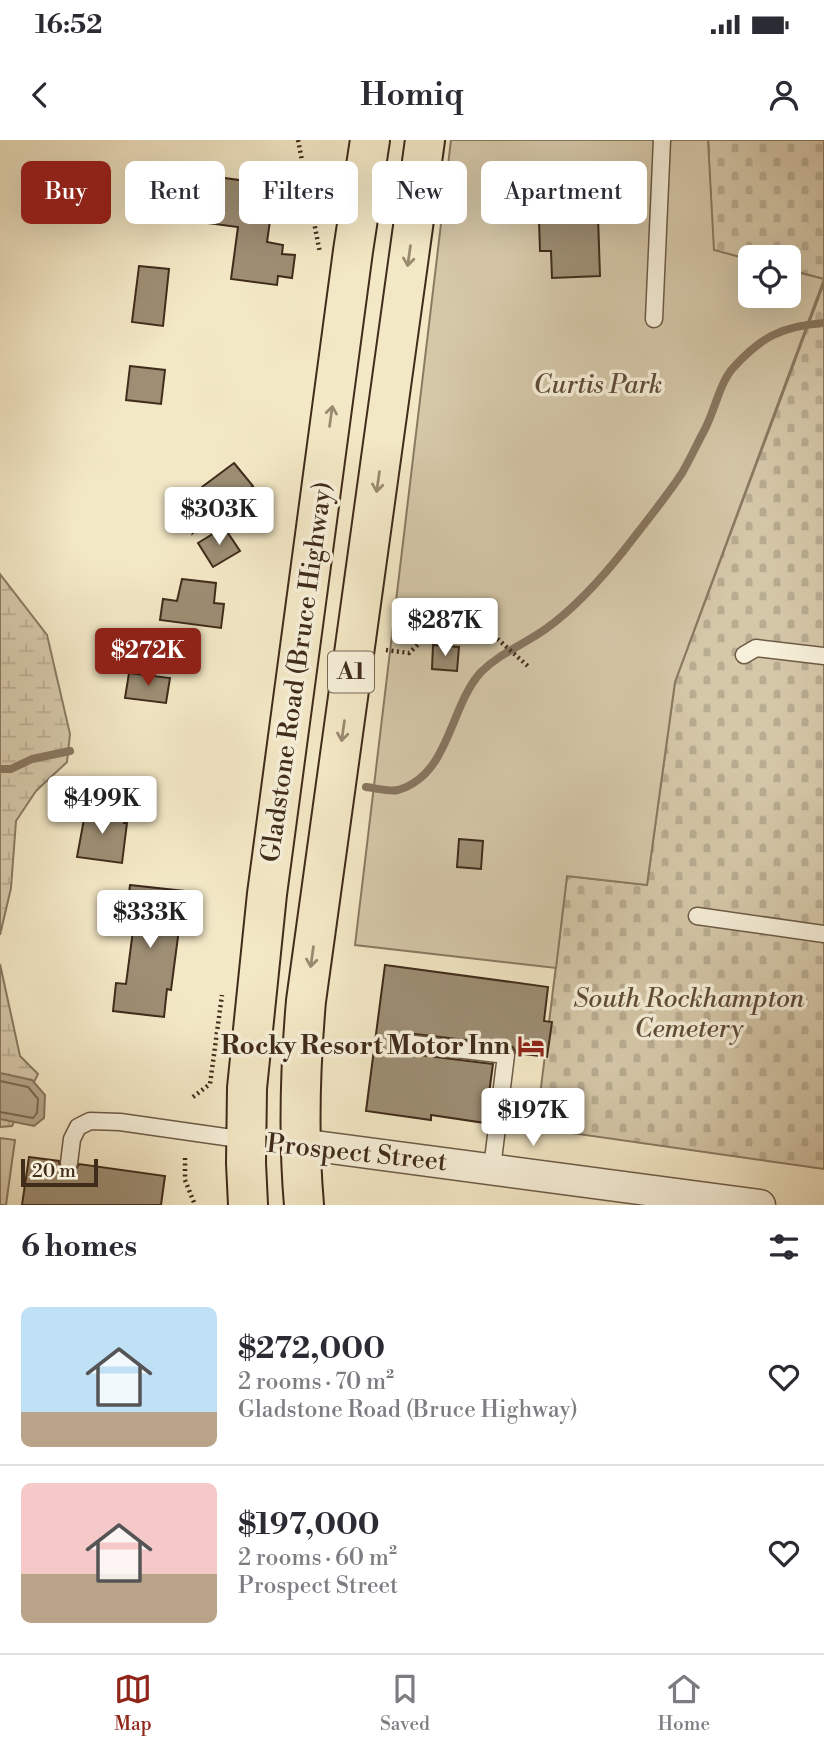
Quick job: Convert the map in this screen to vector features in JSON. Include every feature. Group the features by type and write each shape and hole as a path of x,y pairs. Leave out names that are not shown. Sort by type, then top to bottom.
{"highway":[{"path":"348,140 353,251"},
{"name":"Gladstone Road (Bruce Highway)","path":"248,1205 247,1088 267,894 370,140"},
{"name":"Gladstone Road (Bruce Highway)","path":"304,1205 299,1074 306,1001 425,140"},
{"name":"Prospect Street","path":"246,1140 300,1144"}],"street":[{"name":"Prospect Street","path":"300,1144 760,1205"}],"lane":[{"path":"654,318 662,140"},
{"path":"744,655 756,648 824,656"},
{"path":"697,916 824,934"},
{"path":"414,1044 506,1055 492,1168"},
{"path":"69,1163 72,1139 78,1127 90,1121 120,1122 246,1140"}],"path":[{"path":"378,649 409,653 430,632 458,624 482,625 530,668"},
{"path":"186,1158 185,1180 195,1205"}],"green space":[{"name":"Curtis Park","path":"451,140 708,140 714,250 738,256 738,308 801,308 801,273 824,279 675,682 647,885 567,876 556,968 355,945 441,224 467,224 467,161 448,161"},
{"path":"708,140 824,140 824,279 801,273 801,245 738,245 738,257 713,250"},
{"name":"South Rockhampton Cemetery","path":"824,283 824,1169 536,1128 567,876 647,885 675,682"},
{"path":"0,574 47,635 70,734 67,762 36,791 16,821 11,888 0,935"},
{"path":"0,964 20,1056 38,1074 12,1126 0,1127"},
{"path":"0,1138 15,1140 6,1205 0,1205"}],"water":[{"path":"0,1073 32,1080 45,1095 44,1118 34,1126 0,1119"}],"building":[{"path":"225,178 239,180 239,224 270,224 267,242 283,245 282,254 295,255 292,278 278,276 277,285 231,279 238,227 215,224 225,224"},
{"path":"539,224 598,224 600,276 552,278 551,251 540,251"},
{"path":"139,266 169,269 163,326 132,322"},
{"path":"130,366 165,370 161,404 126,400"},
{"path":"234,463 253,486 193,533 200,512 191,510 194,490 202,491 202,487"},
{"path":"224,527 240,551 213,567 198,543"},
{"path":"182,579 216,583 214,603 224,604 221,628 160,620 163,599 177,601"},
{"path":"433,645 459,647 457,671 432,669"},
{"path":"129,673 170,678 166,703 125,698"},
{"path":"87,803 108,805 107,818 124,820 124,823 127,823 122,863 77,857"},
{"path":"459,839 483,841 481,869 457,867"},
{"path":"130,885 184,891 171,990 167,989 164,1017 113,1011 116,983 126,984 134,923 125,923"},
{"name":"Rocky Resort Motor Inn","path":"385,965 548,987 544,1021 552,1022 547,1057 516,1053 513,1047 507,1045 415,1034 405,1038 404,1047 412,1054 493,1064 485,1123 431,1115 431,1120 366,1111"},
{"path":"29,1157 59,1161 60,1168 67,1173 74,1172 79,1164 165,1176 161,1205 22,1205"}],"waterway":[{"path":"366,787 398,790 415,782 439,755 470,687 481,672 496,659 558,620 607,571 682,473 708,424 724,381 743,357 763,341 784,330 824,323"},
{"path":"0,769 11,769 32,759 70,751"}],"place":[{"name":"Rocky Resort Motor Inn","path":"531,1046"}]}
